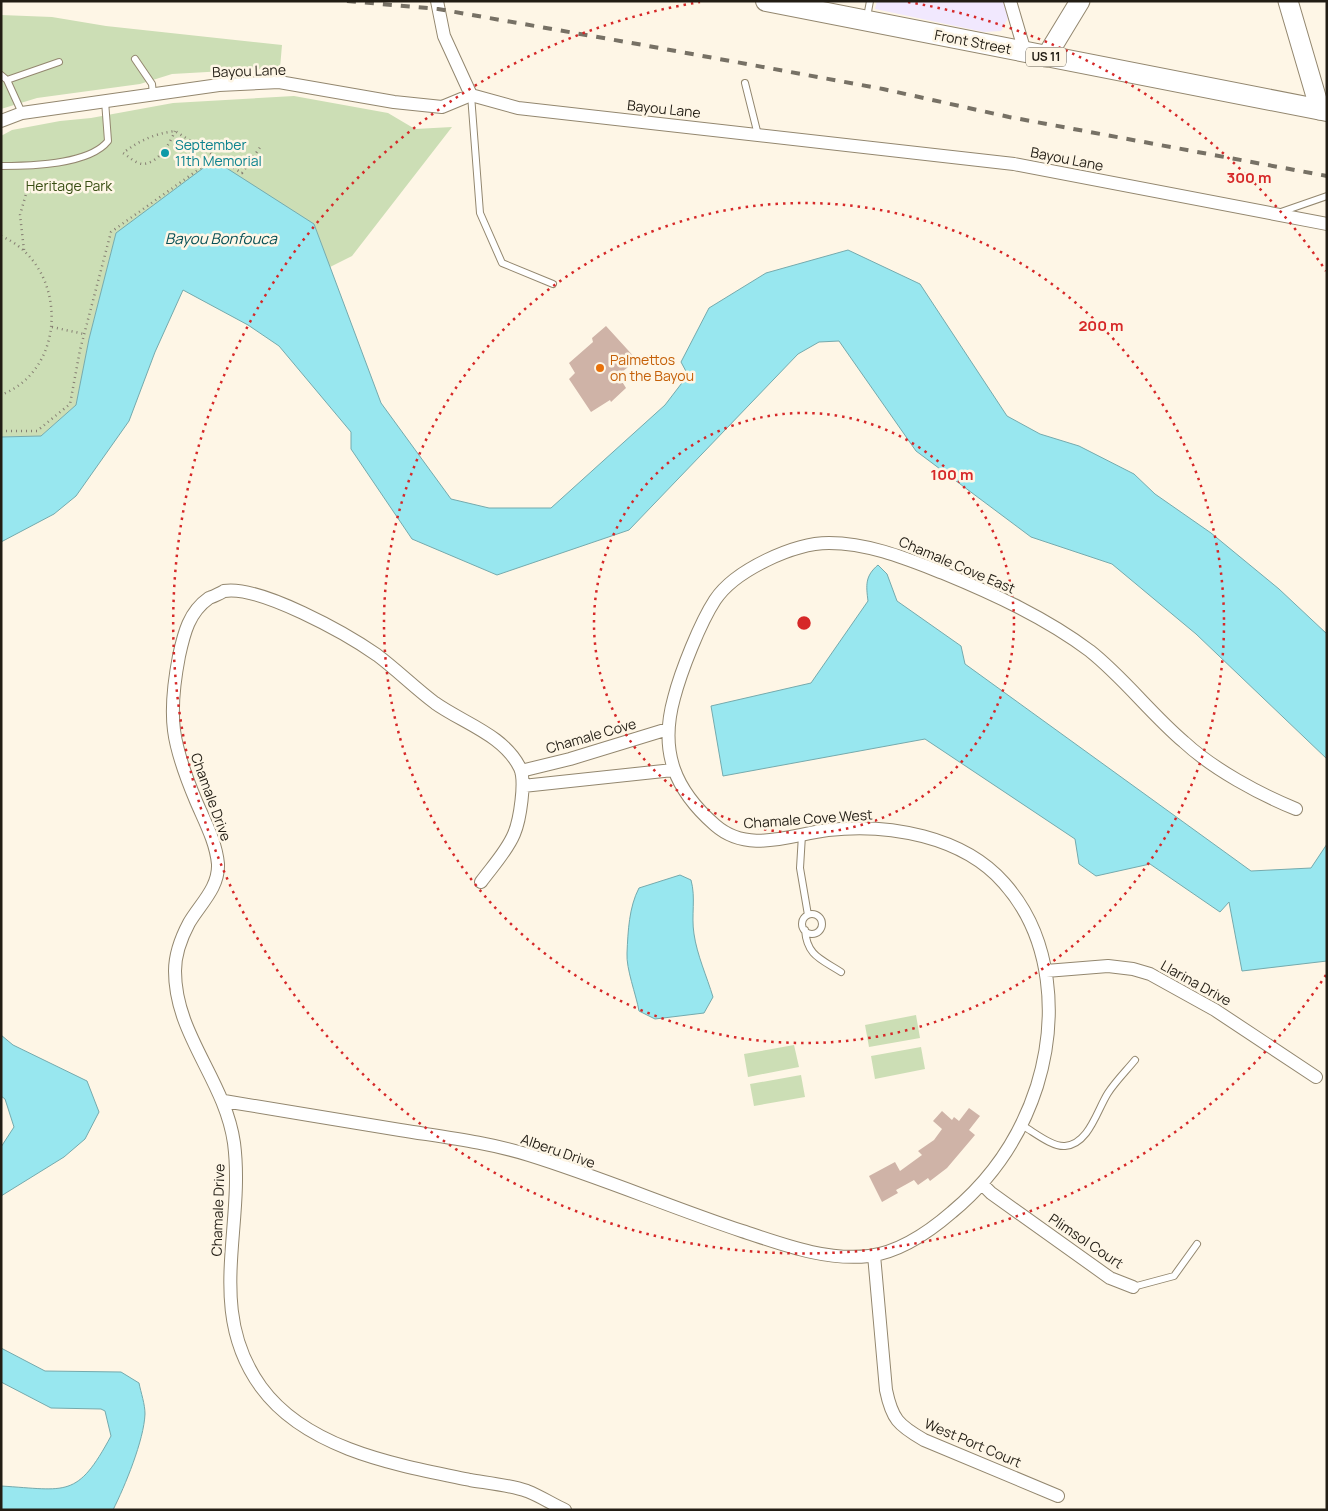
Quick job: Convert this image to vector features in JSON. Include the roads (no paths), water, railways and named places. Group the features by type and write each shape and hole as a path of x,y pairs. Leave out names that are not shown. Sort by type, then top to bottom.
{"main road":[{"name":"Front Street","path":"766,1 1323,110"}],"street":[{"path":"437,1 444,36 471,96"},
{"path":"1010,1 1024,52"},
{"path":"1046,57 1080,1"},
{"path":"1289,1 1323,110"},
{"name":"Bayou Lane","path":"1,121 22,113 219,85 280,82 394,102 442,107 471,96 518,108 1014,164 1327,224"},
{"name":"Chamale Cove East","path":"669,750 668,729 672,703 688,657 716,598 735,580 766,561 800,546 830,543 869,547 900,556 982,589 1052,625 1094,654 1188,747 1264,795 1296,808"},
{"name":"Chamale Drive","path":"481,882 515,834 523,786 521,771 505,746 437,704 375,654 324,624 266,597 246,592 224,591 207,600 193,614 184,631 173,686 171,720 180,764 214,842 218,868 214,887 189,923 178,948 175,965 176,999 187,1027 224,1102 233,1137 238,1176 229,1296 233,1326 240,1350 258,1383 277,1408 310,1430 352,1450 437,1473 526,1491 565,1510"},
{"name":"Chamale Cove","path":"521,771 570,759 668,729"},
{"name":"Chamale Cove West","path":"669,750 673,770 690,800 727,835 746,842 833,830 864,828 900,831 939,841 979,861 1004,882 1018,901 1036,937 1046,971 1049,1010 1045,1052 1036,1090 1023,1126 1011,1147 982,1184 941,1221 914,1239 874,1256"},
{"path":"523,786 673,770"},
{"name":"Llarina Drive","path":"1046,971 1108,966 1133,969 1150,974 1215,1010 1316,1077"},
{"name":"Alberu Drive","path":"224,1102 468,1141 518,1152 720,1224 808,1252 830,1255 874,1256"},
{"name":"Plimsol Court","path":"982,1184 991,1193 1110,1278 1133,1287"},
{"name":"West Port Court","path":"874,1256 886,1390 890,1409 895,1418 904,1428 924,1440 1058,1496"}],"lane":[{"path":"866,21 870,1"},
{"path":"135,59 152,84 153,94"},
{"path":"7,80 59,62"},
{"path":"1,75 7,80 22,113"},
{"path":"745,83 758,135"},
{"path":"471,96 480,213 502,263 553,284"},
{"path":"1,166 30,166 85,156 103,147 108,140 105,101"},
{"path":"1275,214 1327,196"},
{"path":"802,835 800,868 808,915"},
{"path":"805,930 814,933 821,928 820,918 814,914 808,915 802,922 805,930 806,944 813,954 841,972"},
{"path":"1023,1126 1057,1145 1065,1146 1073,1143 1086,1132 1108,1093 1135,1060"},
{"name":"Plimsol Court","path":"1133,1287 1174,1276 1197,1244"}],"water":[{"name":"Bayou Bonfouca","path":"214,160 314,224 381,403 451,499 489,508 551,508 665,405 688,375 681,362 709,308 766,273 848,250 920,284 1007,416 1040,434 1079,446 1134,474 1155,494 1211,533 1279,589 1327,634 1327,759 1196,634 1112,564 1031,537 916,451 839,341 819,342 798,354 629,530 497,575 412,539 351,449 351,432 279,346 248,325 183,290 155,352 129,421 76,496 54,514 1,542 1,437 41,436 76,405 89,339 116,233"},
{"path":"878,565 887,574 897,601 961,646 965,664 1251,871 1311,868 1327,844 1327,961 1242,971 1229,902 1220,912 1150,864 1096,876 1079,864 1075,839 925,739 723,776 711,706 811,683 868,601 867,581"},
{"path":"680,875 691,880 695,942 713,997 704,1013 655,1019 639,1011 627,959 630,919 633,903 639,888"},
{"path":"1,1035 13,1045 87,1081 99,1112 85,1139 64,1157 1,1196 1,1147 14,1127 5,1099 1,1096"},
{"path":"1,1348 45,1371 121,1372 139,1383 145,1410 144,1425 133,1463 113,1510 1,1510 1,1486 56,1489 79,1481 89,1471 111,1436 105,1411 101,1409 51,1408 1,1382"}],"railway":[{"path":"347,1 438,9 643,45 883,89 1009,117 1327,176"}],"place":[{"name":"September 11th Memorial","path":"165,153"},
{"name":"Palmettos on the Bayou","path":"600,368"}],"park label":[{"name":"Heritage Park","path":"69,186"}]}
